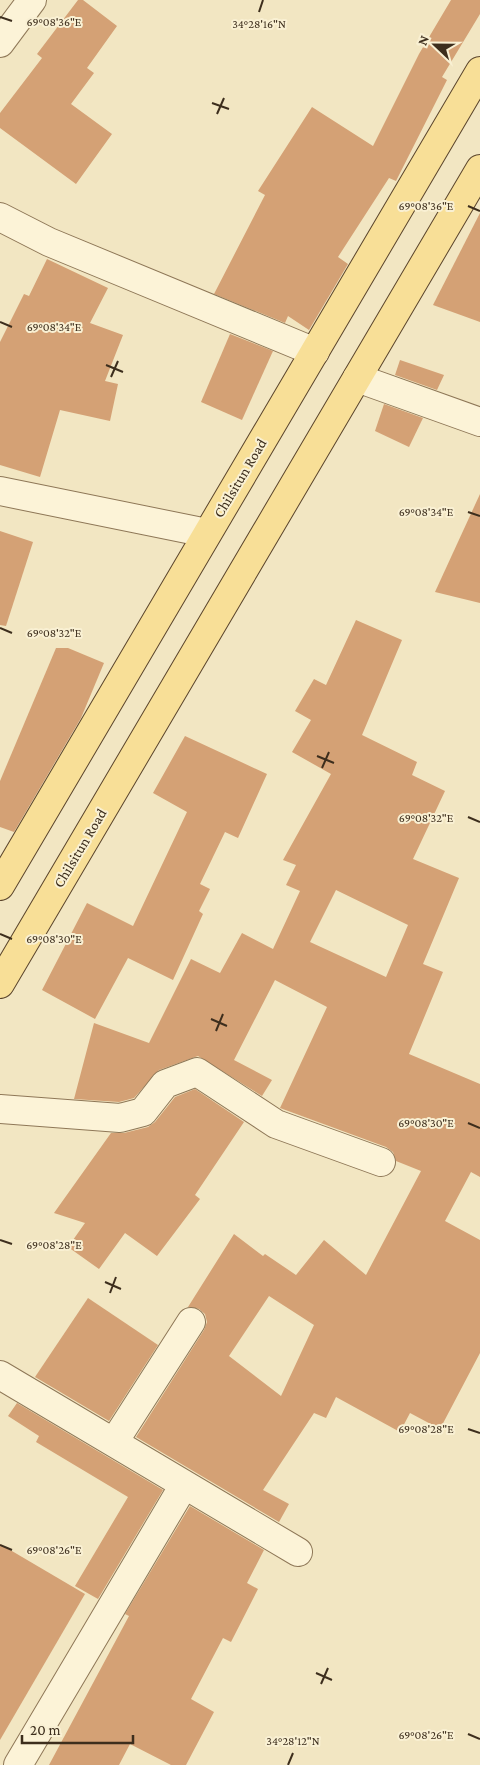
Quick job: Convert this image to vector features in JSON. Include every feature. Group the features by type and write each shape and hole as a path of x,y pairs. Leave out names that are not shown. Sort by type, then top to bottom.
{"main road":[{"name":"Chilsitun Road","path":"0,886 480,71"},
{"name":"Chilsitun Road","path":"0,984 480,169"}],"street":[{"path":"0,43 32,0"},
{"path":"0,217 49,242 315,352"},
{"path":"357,378 480,422"},
{"path":"0,491 207,533"},
{"path":"0,1109 120,1118 143,1112 165,1084 197,1072 276,1124 381,1162"},
{"path":"114,1442 191,1322"},
{"path":"0,1375 298,1552"},
{"path":"18,1765 184,1485"}],"building":[{"path":"78,0 83,0 117,26 87,68 94,73 71,104 112,134 76,184 0,128 0,113 42,58 37,54"},
{"path":"451,0 480,0 480,14 442,77 447,80 396,181 389,178 338,257 348,264 309,330 288,316 285,323 214,294 265,195 258,191 312,107 373,146 419,54"},
{"path":"480,213 480,322 433,305"},
{"path":"47,259 108,288 90,323 123,335 105,381 118,384 110,421 60,410 40,477 0,465 0,342 24,294 29,296"},
{"path":"230,334 273,351 242,420 201,402"},
{"path":"400,360 444,375 437,390 395,375"},
{"path":"384,404 423,418 409,447 375,431"},
{"path":"480,494 480,603 435,592"},
{"path":"0,531 33,542 6,626 0,625"},
{"path":"356,620 402,640 362,735 417,762 412,775 445,791 413,859 459,878 423,964 443,972 409,1054 480,1084 480,1177 471,1172 445,1221 480,1240 480,1353 440,1429 410,1413 400,1432 336,1397 326,1418 314,1413 263,1490 289,1504 279,1522 136,1437 204,1330 207,1322 205,1314 199,1309 188,1307 234,1234 263,1256 265,1254 296,1275 324,1240 366,1275 421,1171 396,1161 393,1152 386,1147 280,1108 327,1007 275,980 234,1060 272,1080 262,1096 198,1056 159,1070 134,1098 119,1102 74,1099 94,1023 149,1043 191,959 220,973 242,933 273,949 300,891 286,885 296,865 283,860 331,774 292,752 311,720 295,711 314,679 326,685","holes":["336,890 408,925 386,977 310,942","269,1296 314,1325 281,1396 229,1356"]},
{"path":"56,648 68,648 104,663 81,718 14,832 0,827 0,781"},
{"path":"185,736 267,774 238,838 225,832 200,884 210,889 199,911 203,914 173,980 128,958 95,1019 42,990 87,903 133,926 187,812 153,793"},
{"path":"195,1089 244,1122 195,1195 200,1199 157,1256 125,1233 99,1269 68,1247 85,1223 54,1213 111,1133 124,1133 148,1127 155,1122 175,1097"},
{"path":"88,1298 158,1345 109,1421 35,1377"},
{"path":"17,1403 163,1490 98,1599 75,1586 128,1497 36,1442 39,1436 8,1416"},
{"path":"190,1506 264,1550 247,1583 258,1589 231,1642 223,1638 191,1699 214,1712 186,1765 171,1765 130,1744 119,1765 49,1765 129,1616 125,1614"},
{"path":"0,1544 85,1594 0,1740"}]}
